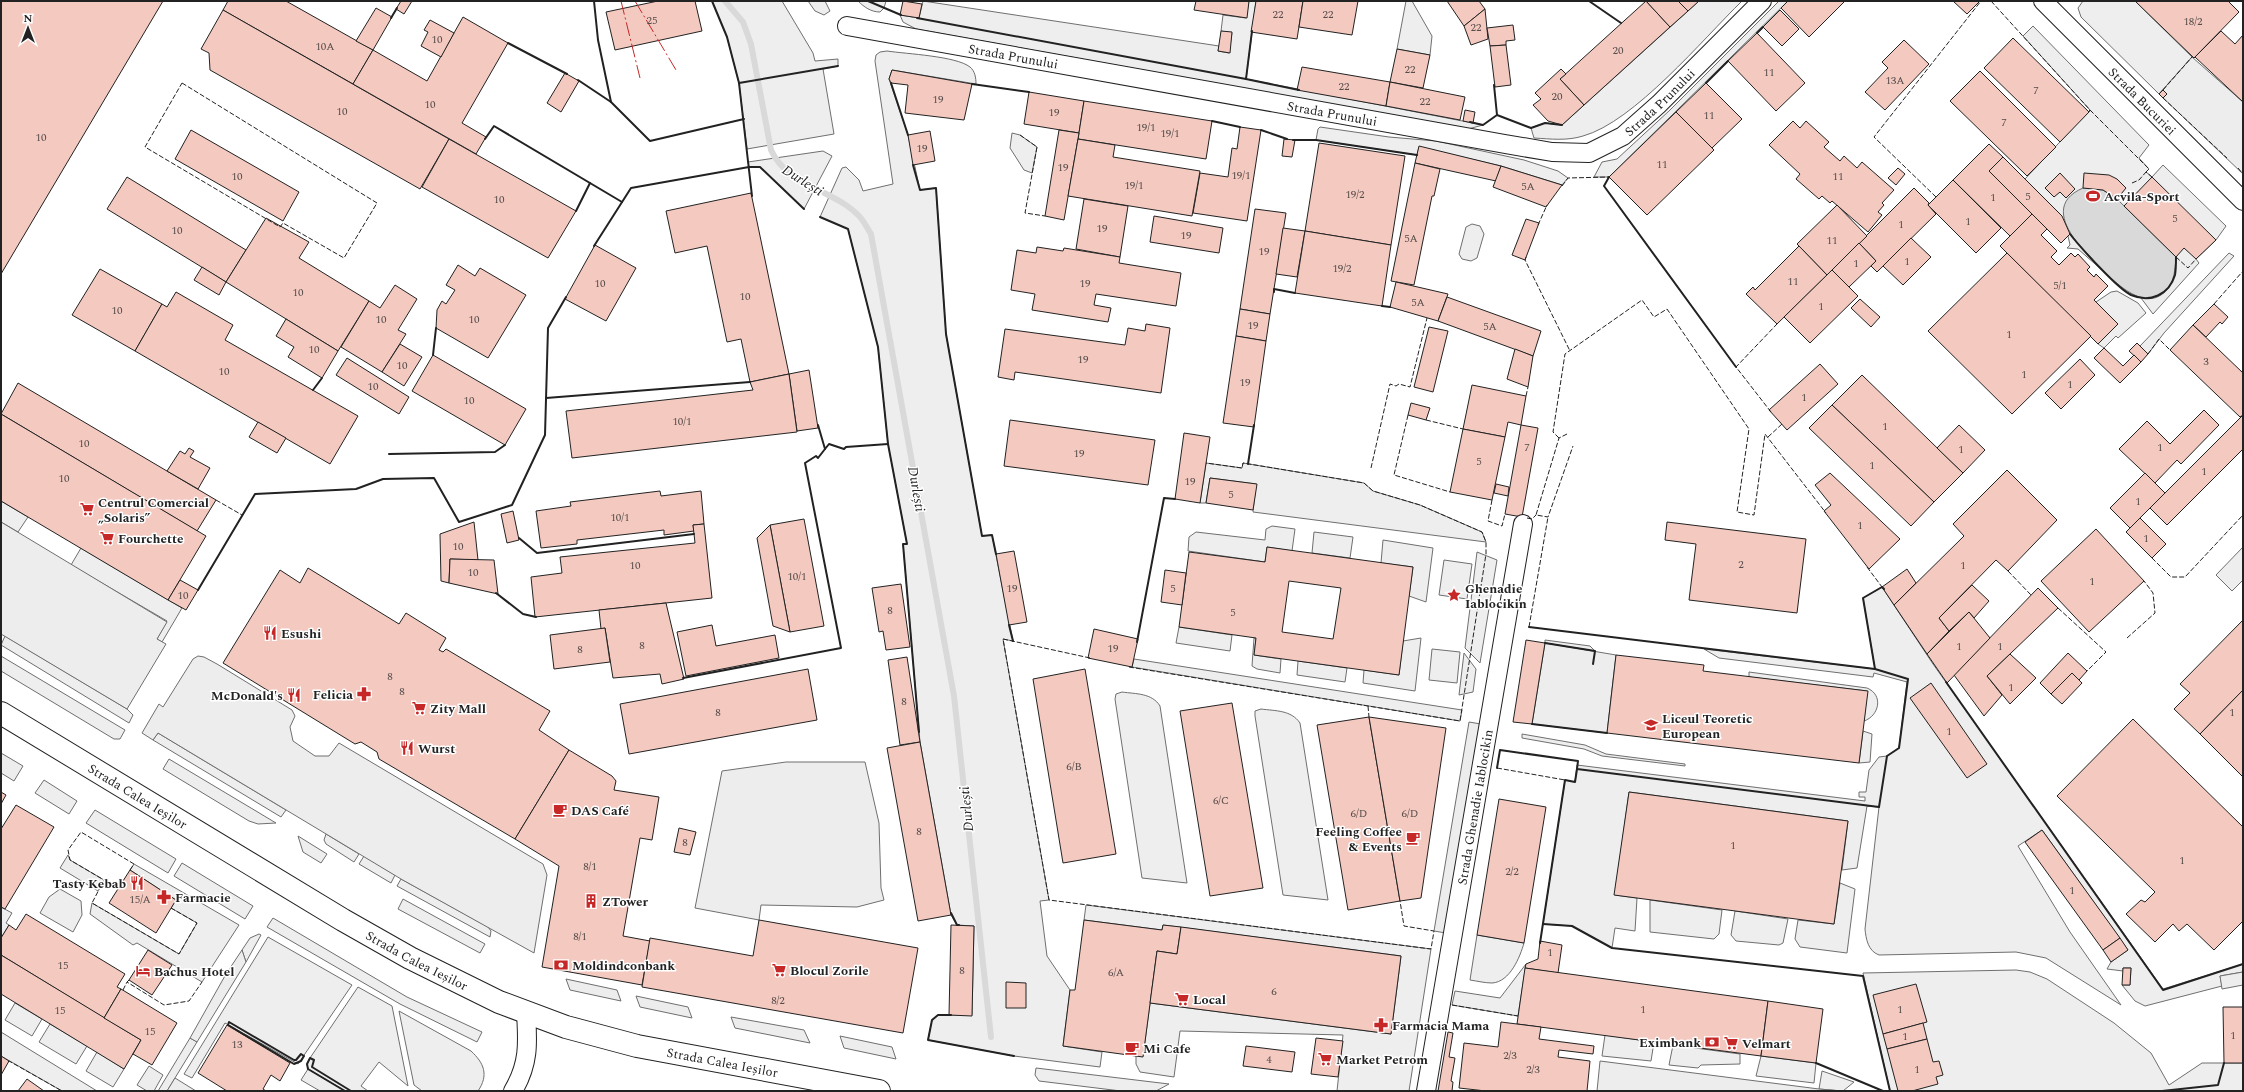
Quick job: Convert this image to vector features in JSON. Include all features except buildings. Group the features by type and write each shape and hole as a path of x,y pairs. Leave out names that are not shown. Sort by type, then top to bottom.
{"main road":[{"name":"Strada Calea Ieșilor","path":"1,713 343,920 462,985 526,1013 566,1027 644,1047 880,1091"}],"street":[{"name":"Strada Prunului","path":"847,26 1505,144 1552,152 1589,153 1623,136 1660,104 1762,1"},
{"name":"Strada Bucuriei","path":"2043,1 2243,201"},
{"name":"Strada Ghenadie Iablocikin","path":"1426,1091 1523,524"},
{"path":"513,1091 523,1070 527,1057 526,1013"}],"shaded area":[{"path":"712,1 782,1 813,53 815,61 838,59 838,66 823,69 834,134 747,149 739,83 727,37"},
{"path":"808,1 825,1 830,11 824,15 815,11"},
{"path":"858,1 886,1 884,8 880,12 868,9"},
{"path":"923,1 1219,46 1218,51 1229,53 1232,33 1221,31 1223,15 1246,18 1249,1 1256,1 1246,79 1483,125 1468,129 916,29 903,22 900,15 919,18"},
{"path":"1406,1 1412,1 1432,36 1430,55 1397,49"},
{"path":"1699,1 1742,1 1667,78 1624,114 1603,128 1577,138 1534,138 1531,128 1545,123 1562,125"},
{"path":"1779,1 1788,1 1609,177 1594,177 1602,162 1617,159 1670,110"},
{"path":"2083,1 2135,1 2192,57 2159,94 2081,17 2078,8"},
{"name":"Acvila-Sport","path":"2033,26 2149,145 2139,158 2149,169 2146,172 2152,177 2163,165 2226,226 2216,240 2196,259 2199,263 2153,314 2141,298 2127,292 2078,249 2067,248 2070,245 2068,236 2061,243 1989,171 2025,179 2090,110 2023,36"},
{"path":"887,51 954,60 970,67 973,70 975,77 976,84 892,70 889,79 908,135 920,190 936,188 946,334 982,536 992,535 1013,641 1003,639 1049,900 1040,901 1047,956 1070,990 1063,1046 1102,1052 1100,1067 1014,1056 928,1040 932,1020 938,1015 972,1015 974,926 957,925 951,915 920,742 903,544 907,544 888,444 878,347 848,229 820,217 842,168 846,167 859,180 863,191 893,184 875,61 876,55 880,52"},
{"path":"2192,57 2243,102 2243,174 2159,94"},
{"path":"1320,127 1389,137 1436,141 1524,160 1558,171 1568,178 1562,185 1501,166 1419,147 1417,155 1316,140 1318,129"},
{"path":"1012,133 1020,135 1037,147 1032,173 1024,170 1010,148"},
{"path":"823,151 832,156 804,209 760,167 749,167 748,162"},
{"path":"2083,188 2103,190 2117,199 2176,257 2173,278 2169,287 2161,295 2150,299 2139,297 2127,291 2103,271 2076,241 2067,226 2063,212 2068,199 2074,193"},
{"path":"1472,224 1480,226 1484,234 1477,258 1471,261 1462,259 1459,254 1466,227"},
{"path":"2229,253 2234,256 2164,333 2148,354 2140,346"},
{"path":"2117,291 2138,303 2146,313 2118,338 2116,336 2104,348 2098,344 2118,324 2096,302 2111,292"},
{"path":"1206,463 1242,468 1243,463 1364,483 1373,491 1420,505 1482,532 1486,542 1253,512 1256,484 1210,478 1206,503 1200,503"},
{"path":"1,501 28,517 18,532 1,522"},
{"path":"1,522 167,622 157,639 166,644 127,709 1,634"},
{"path":"1272,526 1295,529 1292,551 1267,547 1265,562 1188,551 1189,537 1196,532 1265,540 1266,529"},
{"path":"1314,532 1353,537 1350,558 1312,553"},
{"path":"1383,540 1433,548 1426,602 1409,596 1413,567 1381,563"},
{"path":"2243,547 2243,580 2232,591 2216,575"},
{"path":"81,548 182,608 162,642 157,639 167,621 71,565"},
{"path":"1477,552 1497,560 1480,663 1465,648"},
{"path":"1444,560 1472,564 1467,599 1439,595"},
{"path":"1882,587 1933,664 2163,989 2243,964 2243,972 2220,976 2222,986 2145,1006 2135,1001 2122,985 2130,985 2131,968 2123,968 2123,971 2107,969 2111,962 2128,950 2042,830 2018,846 2070,932 2121,1005 2046,958 2016,952 1879,955 1870,948 1865,929 1879,807 1867,806 1857,868 1842,870 1848,821 1629,792 1615,895 1637,898 1635,931 1615,928 1612,948 1572,926 1543,924 1565,780 1575,782 1577,765 1865,801 1865,797 1859,797 1859,792 1866,792 1869,770 1879,757 1887,756 1899,748 1907,682 1874,673 1873,677 1719,658 1704,649 1875,669 1863,598"},
{"path":"1179,627 1232,635 1230,651 1176,643"},
{"path":"5,636 127,709 133,715 129,723 1,645"},
{"path":"1254,638 1256,638 1254,655 1281,659 1280,673 1257,669 1252,666"},
{"path":"1421,638 1415,691 1363,683 1364,670 1399,675 1403,641"},
{"path":"1545,640 1590,646 1595,651 1545,643"},
{"path":"1545,643 1616,655 1607,733 1532,724"},
{"path":"1432,649 1460,652 1457,683 1429,680"},
{"path":"1464,653 1476,669 1473,692 1459,695"},
{"path":"1,656 125,730 120,739 114,739 1,671"},
{"path":"198,656 204,657 217,664 292,710 295,716 290,727 293,741 315,756 329,756 339,743 543,864 547,875 534,953 401,879 158,733 153,740 142,733 159,704 163,707 193,659"},
{"path":"1134,659 1462,710 1460,721 1132,667"},
{"path":"1298,661 1347,668 1345,682 1297,675"},
{"path":"1749,672 1867,688 1876,695 1878,705 1873,715 1864,721 1867,691 1749,677"},
{"path":"1122,692 1148,696 1160,706 1187,883 1142,878 1115,699 1116,694"},
{"path":"1261,709 1288,713 1300,723 1328,900 1283,895 1255,716 1255,711"},
{"path":"1469,722 1481,724 1446,933 1434,931"},
{"path":"1863,731 1872,734 1870,762 1859,763"},
{"path":"158,733 286,810 281,817 153,740"},
{"path":"1522,734 1585,745 1606,754 1685,764 1685,766 1602,756 1584,749 1522,738"},
{"path":"1,753 23,766 14,781 1,773"},
{"path":"169,759 276,823 258,824 249,821 163,769"},
{"path":"786,762 865,762 879,823 881,888 884,900 857,907 761,905 759,920 695,908 722,771"},
{"path":"44,780 77,801 69,814 35,793"},
{"path":"95,810 176,859 168,873 86,823"},
{"path":"326,834 359,854 354,862 326,844 324,840"},
{"path":"298,836 327,854 321,863 303,852"},
{"path":"68,855 70,860 104,880 98,891 60,868"},
{"path":"364,856 395,875 391,883 359,864"},
{"path":"182,863 253,906 245,919 174,876"},
{"path":"134,864 239,925 202,982 137,943 133,945 90,914 92,903 179,954 197,923 171,908 176,900 130,870"},
{"path":"401,879 488,927 491,931 490,937 397,886"},
{"path":"1840,883 1855,889 1847,953 1800,947 1795,939 1798,920 1834,924"},
{"path":"60,889 81,901 82,915 73,932 40,913 49,897"},
{"path":"403,899 485,944 480,953 398,909"},
{"path":"1650,900 1722,910 1719,934 1714,939 1650,932"},
{"path":"1086,905 1431,949 1409,1091 1337,1091 1343,1035 1180,1031 1174,1077 1140,1072 1136,1064 1136,1055 1143,1056 1150,1003 1391,1034 1401,956 1163,925 1162,930 1084,920"},
{"path":"1,907 12,913 6,923 9,925 1,938"},
{"path":"1735,911 1788,919 1783,943 1779,945 1736,941 1731,935"},
{"path":"273,918 407,997 482,1032 477,1042 400,1004 267,927"},
{"path":"259,934 261,935 246,962 242,950 250,938"},
{"path":"1477,935 1524,943 1517,962 1509,974 1498,982 1489,983 1470,980"},
{"path":"268,937 352,985 298,1064 225,1023 192,1078 184,1074"},
{"path":"242,950 246,962 197,1042 190,1038 226,974"},
{"path":"1526,964 1518,1016 1452,1005 1455,991 1500,998"},
{"path":"2016,970 2030,972 2047,979 2114,1023 2151,1053 2169,1085 2202,1063 2243,1063 2243,1091 1890,1091 1863,973"},
{"path":"2243,972 2243,985 2222,989 2220,976"},
{"path":"566,979 617,990 621,1001 570,990"},
{"path":"358,987 392,1006 408,1086 379,1062 361,1086 368,1091 345,1091 308,1069 307,1064 310,1058"},
{"path":"636,996 688,1007 692,1018 640,1007"},
{"path":"15,1003 42,1019 32,1036 5,1020"},
{"path":"399,1011 471,1051 479,1060 484,1070 483,1080 478,1091 422,1091 414,1085"},
{"path":"731,1017 804,1030 810,1043 735,1028"},
{"path":"50,1024 87,1046 76,1064 39,1042"},
{"path":"1,1032 97,1091 62,1091 1,1056"},
{"path":"1605,1035 1654,1042 1651,1061 1602,1056"},
{"path":"840,1036 892,1047 896,1059 844,1048"},
{"path":"190,1038 197,1042 167,1091 158,1091"},
{"path":"1673,1045 1740,1054 1740,1064 1701,1065 1698,1068 1669,1065"},
{"path":"97,1052 124,1069 113,1087 86,1071"},
{"path":"1761,1056 1816,1063 1814,1083 1756,1076"},
{"path":"1600,1061 1819,1089 1841,1091 1597,1091"},
{"path":"149,1066 163,1075 154,1091 147,1091 137,1085"},
{"path":"1036,1068 1169,1084 1156,1091 1121,1091 1039,1081 1035,1075"},
{"path":"308,1069 345,1091 320,1091 301,1080"},
{"path":"1822,1071 1854,1082 1843,1091 1819,1089"},
{"path":"175,1078 196,1091 167,1091"}],"waterway":[{"name":"Durlești","path":"725,1 743,22 751,44 771,150 778,162 799,180 837,199 848,207 861,218 871,234 954,696 991,1037"}],"fence":[{"path":"1936,197 1874,137 1981,1"},
{"path":"1991,1 2090,110 2089,112"},
{"path":"2163,90 2192,57"},
{"path":"182,83 377,203 344,258 283,223 280,227 145,147 182,83"},
{"path":"2163,98 2227,158"},
{"path":"2090,110 2149,169 2146,172 2152,177"},
{"path":"1020,135 1037,147 1025,213 1045,216"},
{"path":"2238,168 2243,174"},
{"path":"2132,183 2139,180 2146,172"},
{"path":"1562,186 1568,178 1609,177"},
{"path":"1538,225 1547,205"},
{"path":"1526,257 1525,260 1570,351"},
{"path":"2176,257 2188,268 2196,259"},
{"path":"2214,304 2243,271"},
{"path":"1559,438 1553,432 1565,354 1642,300 1654,317 1667,309 1749,429 1737,512 1754,515 1765,434 1826,513"},
{"path":"1371,468 1390,384 1396,386 1399,384 1410,387 1427,318"},
{"path":"1771,412 1736,367 1777,324"},
{"path":"2148,354 2159,339 2170,350"},
{"path":"1526,396 1528,387"},
{"path":"1408,415 1394,475 1450,492"},
{"path":"1426,420 1463,429"},
{"path":"1768,437 1782,424 1780,422"},
{"path":"1567,434 1559,438 1536,515 1548,517 1573,446"},
{"path":"1129,667 1460,721 1486,554 1486,542 1482,532 1420,505 1373,491 1364,483 1243,463 1242,468 1206,463"},
{"path":"216,500 242,515"},
{"path":"1492,500 1488,521 1502,526 1505,514"},
{"path":"1527,518 1532,519 1536,515"},
{"path":"2152,558 2171,577 2185,577 2243,515"},
{"path":"1529,627 1548,517"},
{"path":"1867,567 1882,587"},
{"path":"2008,571 2031,595"},
{"path":"2127,638 2155,613 2153,593 2144,581"},
{"path":"2058,608 2106,652 2087,671"},
{"path":"1090,658 1003,639 1049,900 1431,949 1434,931 1404,926 1400,901"},
{"path":"1368,706 1369,717"},
{"path":"1497,768 1565,780"},
{"path":"130,870 134,864 81,832 68,850 70,860 104,880 92,903 179,954 197,923 171,908"},
{"path":"104,880 118,889"},
{"path":"129,980 127,982 164,1005 189,1001 202,982"},
{"path":"123,990 127,982"},
{"path":"1452,1005 1518,1016"},
{"path":"8,1062 9,1061 62,1091"}],"wall":[{"path":"594,1 598,40 611,102 650,141 744,119"},
{"path":"712,1 727,37 739,83 752,196"},
{"path":"868,1 901,15"},
{"path":"1589,1 1621,23"},
{"path":"391,18 397,8"},
{"path":"917,18 1246,79 1252,31"},
{"path":"1757,33 1763,27"},
{"path":"508,43 567,74"},
{"path":"1706,83 1728,61"},
{"path":"739,83 838,66"},
{"path":"1246,79 1299,90"},
{"path":"578,80 611,102"},
{"path":"891,83 908,135"},
{"path":"972,84 1029,92"},
{"path":"1470,122 1483,125 1497,115 1494,85"},
{"path":"1497,115 1531,128 1545,123 1562,125"},
{"path":"1212,121 1240,127"},
{"path":"485,139 494,126 622,202"},
{"path":"1261,130 1287,139"},
{"path":"1293,140 1316,140 1417,155"},
{"path":"913,165 920,190 936,188 946,334 982,536 992,535 996,554"},
{"path":"594,246 631,188 749,167 760,167 804,209"},
{"path":"1609,177 1604,186 1736,367"},
{"path":"576,211 590,183"},
{"path":"820,217 848,229 878,347 888,444 907,544 903,544 919,732"},
{"path":"2070,234 2108,276 2125,291 2138,297 2145,298 2158,296 2168,288 2175,275 2176,257"},
{"path":"1274,292 1274,289 1295,293"},
{"path":"198,590 255,494 356,489 383,479 434,478 459,522 512,505 545,435 548,328 566,297"},
{"path":"1382,306 1390,307"},
{"path":"433,355 436,328"},
{"path":"313,390 322,378"},
{"path":"546,398 750,382"},
{"path":"818,425 825,449 829,444 844,449 846,447 888,444"},
{"path":"1248,464 1254,425"},
{"path":"389,454 495,452 505,445"},
{"path":"683,678 841,648 805,463 816,456 818,458 825,449"},
{"path":"1137,642 1164,498 1175,499"},
{"path":"519,538 537,553 694,534"},
{"path":"1497,768 1500,750 1578,761 1577,769 1879,807 1887,756 1899,748 1908,679 1875,669 1863,598 1882,587 1884,589"},
{"path":"496,593 523,614 536,617"},
{"path":"1009,625 1013,641"},
{"path":"1529,627 1875,669"},
{"path":"1545,643 1595,651 1593,664"},
{"path":"1946,682 2163,990 2243,964"},
{"path":"1532,724 1607,733"},
{"path":"1540,943 1565,780 1575,782 1577,769"},
{"path":"951,913 957,925 959,925"},
{"path":"1543,924 1572,926 1612,948 1863,976 1890,1091"},
{"path":"951,1015 938,1015 932,1020 928,1040 1014,1056"},
{"path":"229,1022 294,1060 296,1060 301,1054 304,1056 301,1061 294,1064 228,1025 229,1022"},
{"path":"345,1091 308,1069 307,1064 310,1058 314,1060 312,1067 351,1091"},
{"path":"1816,1063 1883,1091"},
{"path":"2162,1091 2218,1085 2224,1063"}],"power":[{"path":"621,1 640,78"},
{"path":"635,1 676,70"}],"place":[{"name":"Acvila-Sport","path":"2093,196"},
{"name":"Centrul Comercial „Solaris”","path":"87,509"},
{"name":"Fourchette","path":"107,538"},
{"name":"Ghenadie Iablocikin","path":"1454,595"},
{"name":"Esushi","path":"270,633"},
{"name":"Felicia","path":"364,694"},
{"name":"McDonald's","path":"294,695"},
{"name":"Zity Mall","path":"419,708"},
{"name":"Liceul Teoretic European","path":"1651,725"},
{"name":"Wurst","path":"407,748"},
{"name":"DAS Café","path":"560,810"},
{"name":"Feeling Coffee & Events","path":"1413,838"},
{"name":"Tasty Kebab","path":"137,883"},
{"name":"Farmacie","path":"164,897"},
{"name":"ZTower","path":"591,901"},
{"name":"Moldindconbank","path":"561,965"},
{"name":"Blocul Zorile","path":"779,970"},
{"name":"Bachus Hotel","path":"143,971"},
{"name":"Local","path":"1182,999"},
{"name":"Farmacia Mama","path":"1381,1025"},
{"name":"Eximbank","path":"1712,1042"},
{"name":"Velmart","path":"1731,1043"},
{"name":"Mi Cafe","path":"1132,1048"},
{"name":"Market Petrom","path":"1325,1059"}]}
